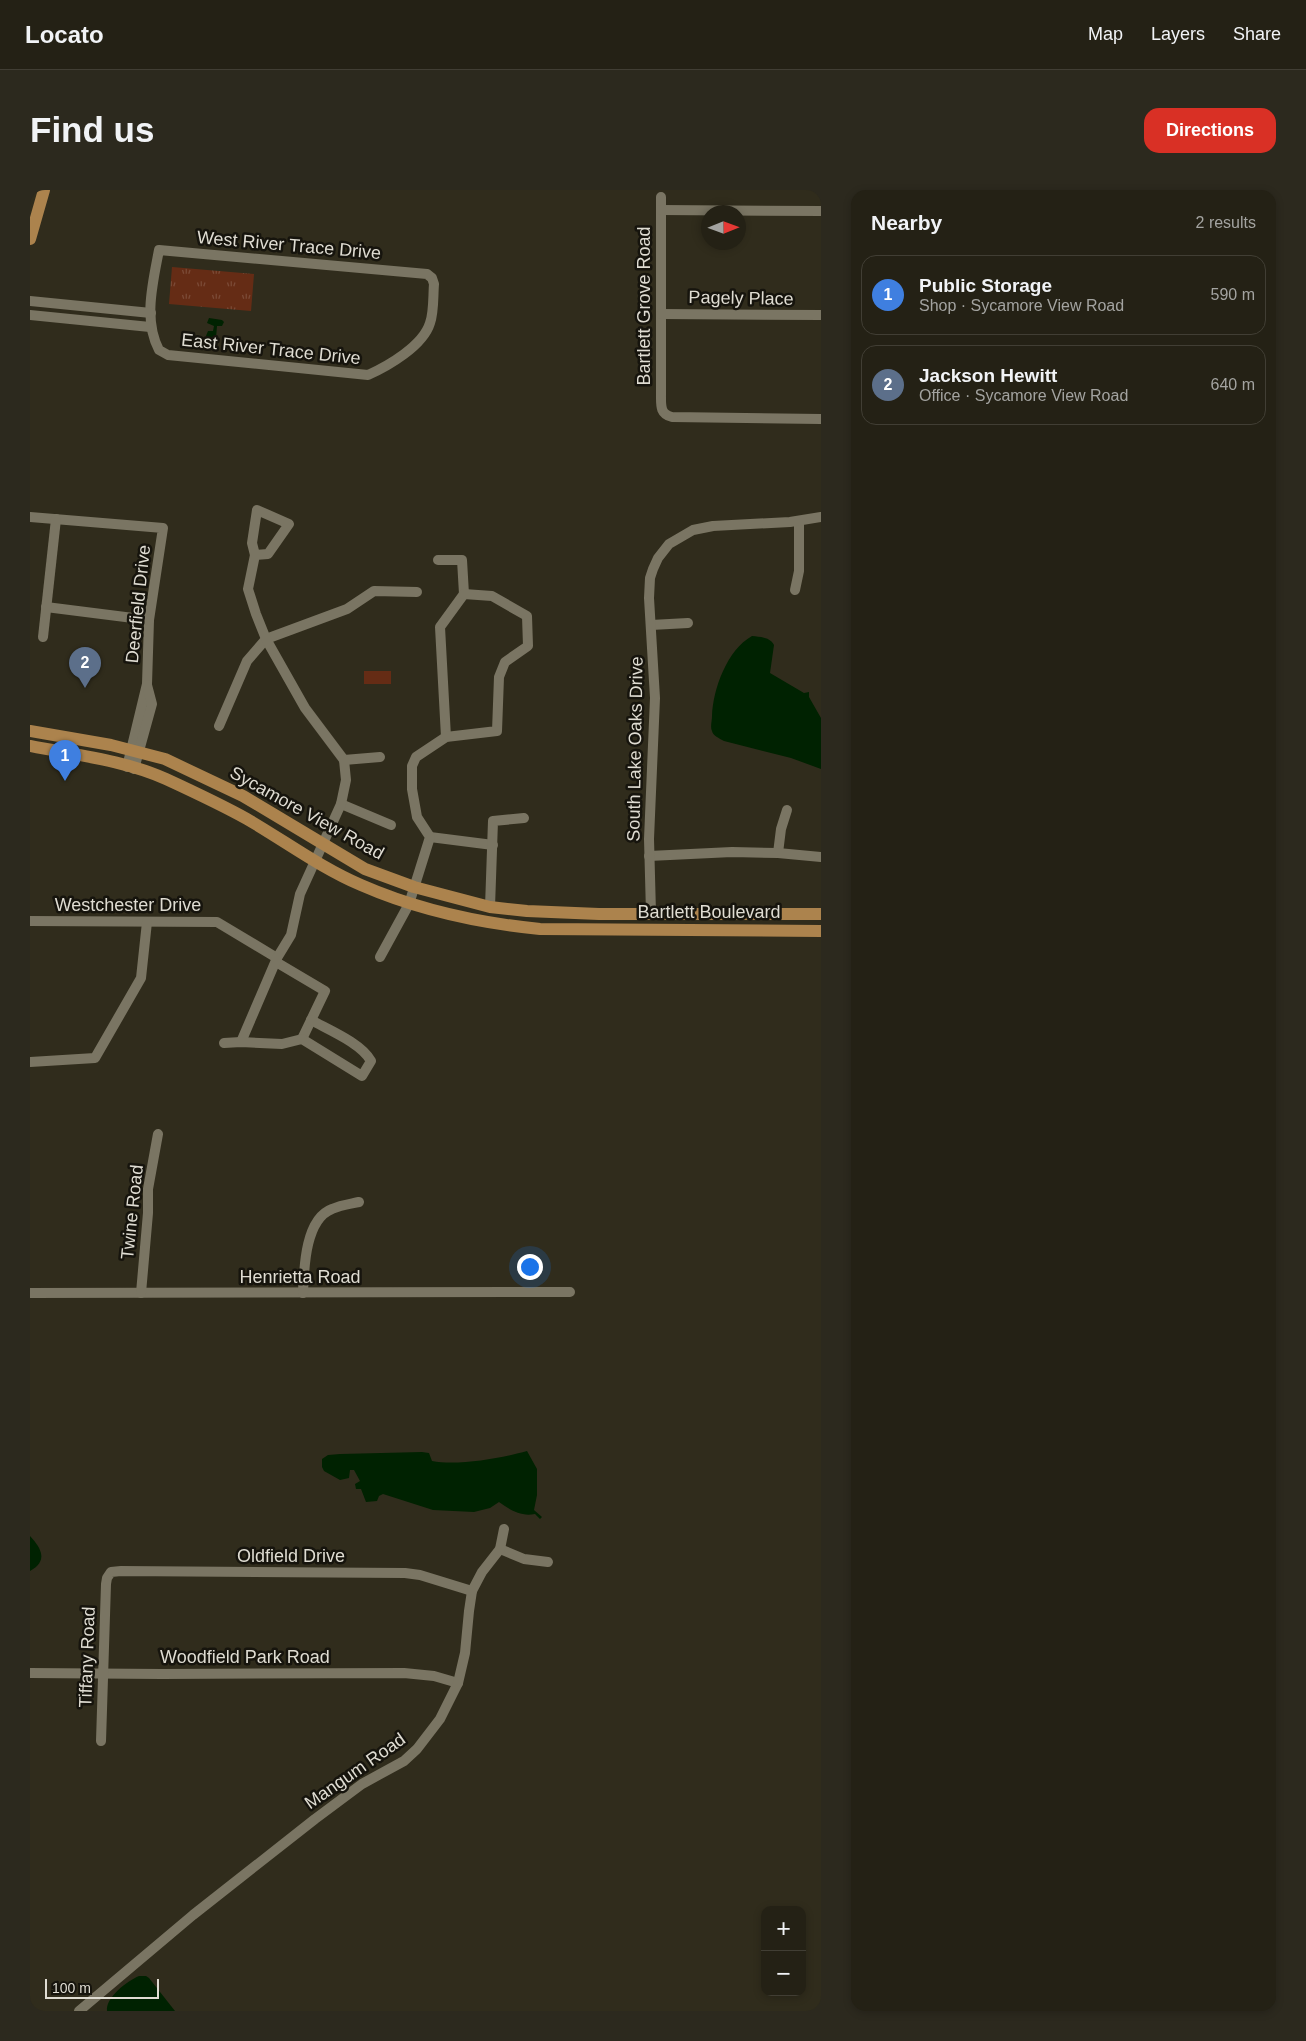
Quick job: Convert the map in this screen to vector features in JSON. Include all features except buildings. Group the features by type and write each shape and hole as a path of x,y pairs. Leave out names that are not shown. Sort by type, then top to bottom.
{"main road":[{"path":"30,239 44,190"},
{"path":"32,746 33,732"},
{"name":"Sycamore View Road","path":"33,732 165,758 203,775 242,796 319,852 360,885 412,895 490,906 540,912 599,914"},
{"path":"89,758 91,742"},
{"name":"Sycamore View Road","path":"32,746 89,758 164,778 244,818 319,852 365,869 412,895 496,925 540,929 597,929"},
{"path":"540,912 540,929"},
{"name":"Bartlett Boulevard","path":"599,914 821,914"},
{"path":"778,914 778,930"},
{"name":"Bartlett Boulevard","path":"597,929 821,931"}],"street":[{"name":"Bartlett Grove Road","path":"661,197 661,395 664,414 680,418 821,419"},
{"path":"661,210 821,211"},
{"name":"West River Trace Drive","path":"150,313 159,250 427,274 432,278 434,284 430,324"},
{"path":"30,301 150,313"},
{"path":"85,320 87,307"},
{"name":"East River Trace Drive","path":"150,313 150,327 154,341 159,350 168,355 368,375 391,365 416,343 430,324"},
{"name":"Pagely Place","path":"661,314 821,315"},
{"path":"30,315 150,327"},
{"path":"241,1042 276,960 291,935 300,894 340,804 346,780 344,760 305,708 266,639 248,589 255,555 252,542 257,510 288,524 268,554 255,555"},
{"path":"30,517 56,519 43,637"},
{"path":"795,590 799,571 799,521 821,517"},
{"name":"Deerfield Drive","path":"56,519 163,528 149,620 147,684 152,704 130,768"},
{"name":"South Lake Oaks Drive","path":"651,913 650,856 655,716 650,578 658,558 674,540 686,532 698,528 799,521"},
{"path":"438,560 462,560 464,594 440,627 446,737"},
{"path":"219,726 247,660 266,639 347,610 374,591 417,592"},
{"path":"464,594 492,596 527,616 528,646 505,662 500,678 497,731 446,737 416,757 412,766 412,789 417,817 430,837 493,845"},
{"path":"46,608 149,620"},
{"path":"652,625 688,623"},
{"path":"344,760 380,757"},
{"path":"340,804 391,825"},
{"path":"778,853 781,829 787,810"},
{"path":"490,906 493,821 524,818"},
{"path":"380,957 412,895 430,837"},
{"path":"650,856 712,852 778,853 821,857"},
{"name":"Westchester Drive","path":"30,921 217,922 325,991 311,1020"},
{"path":"30,1062 94,1058 141,978 147,922"},
{"path":"224,1043 282,1044 302,1039 362,1076 371,1061 368,1055 360,1048 311,1020 302,1039"},
{"name":"Twine Road","path":"141,1293 148,1212 148,1189 158,1134"},
{"path":"303,1293 305,1261 312,1231 318,1220 332,1209 359,1202"},
{"name":"Henrietta Road","path":"30,1293 570,1292"},
{"name":"Mangum Road","path":"79,2011 193,1915 314,1819 362,1784 404,1761 417,1749 440,1719 458,1683 466,1653 472,1592 482,1572 500,1549 504,1529"},
{"path":"500,1549 524,1559 548,1562"},
{"name":"Oldfield Drive","path":"109,1575 121,1571 404,1573 472,1592"},
{"name":"Tiffany Road","path":"101,1741 106,1584 109,1575"},
{"name":"Woodfield Park Road","path":"30,1672 103,1674 404,1673 434,1676 458,1683"}],"green space":[{"path":"172,267 254,274 251,311 169,304"},
{"path":"364,671 391,671 391,684 364,684"}],"shaded area":[{"path":"209,318 224,322 222,326 217,326 216,338 207,338 206,336 208,331 213,331 214,326 207,323"},
{"path":"752,636 768,639 774,645 770,673 804,693 809,692 809,697 821,718 821,769 791,758 724,741 713,733 711,726 713,705 723,671 735,651"},
{"path":"527,1451 537,1469 537,1495 534,1510 542,1517 540,1519 535,1514 525,1515 516,1512 499,1502 490,1508 474,1512 433,1510 383,1494 379,1496 377,1501 366,1502 361,1489 356,1489 355,1484 360,1481 354,1470 350,1470 349,1478 340,1480 324,1471 322,1467 322,1459 328,1455 340,1454 422,1452 429,1453 432,1461 454,1463 493,1459"},
{"path":"30,1536 40,1550 41,1559 36,1567 30,1571"},
{"path":"139,1976 149,1978 175,2011 107,2011 109,2001 113,1996 123,1986"}],"place":[{"name":"Jackson Hewitt","path":"85,688"},
{"name":"Public Storage","path":"65,781"}]}
